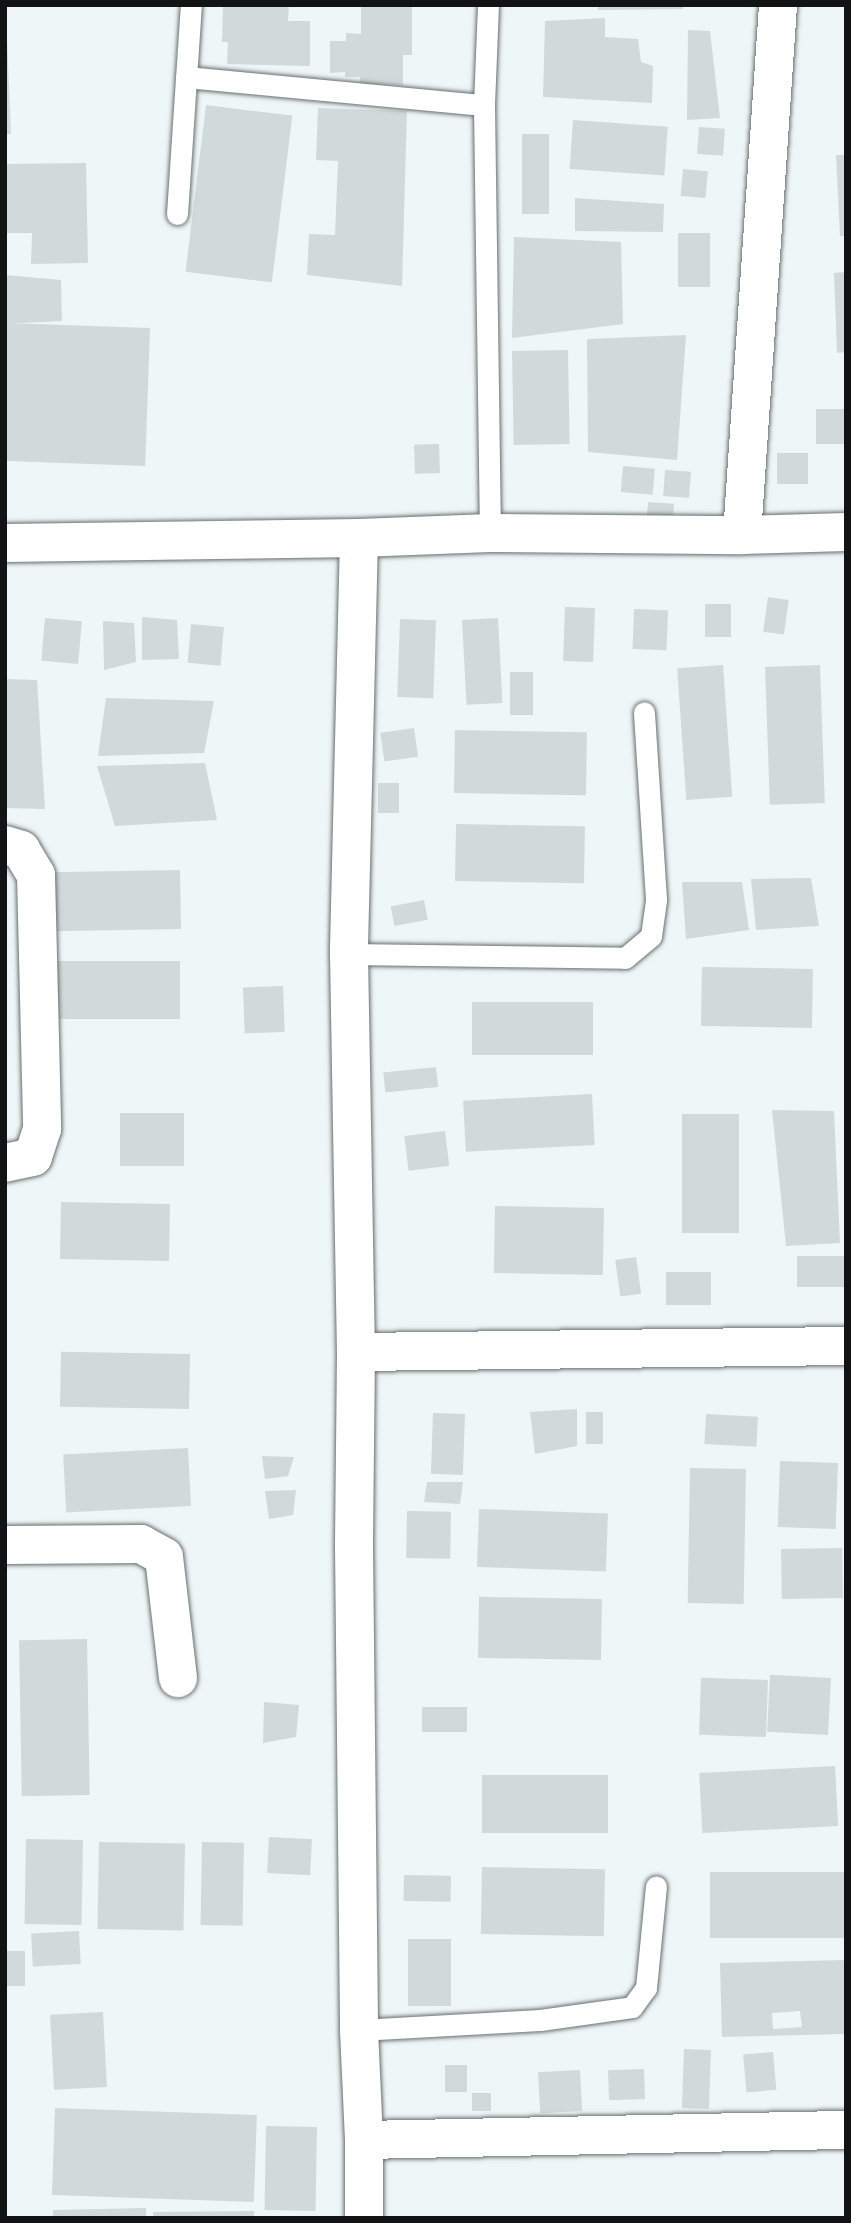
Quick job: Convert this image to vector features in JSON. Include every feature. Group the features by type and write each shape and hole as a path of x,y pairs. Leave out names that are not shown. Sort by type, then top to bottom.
{"street":[{"path":"742,535 778,5"},
{"path":"5,543 359,538 490,533 742,535 846,532"},
{"path":"359,538 349,954 356,1352 354,1546 359,2030 364,2218"},
{"path":"5,845 21,850 36,875 42,1129 33,1157 5,1163"},
{"path":"356,1352 846,1346"},
{"path":"5,1545 141,1544 164,1557 178,1678"},
{"path":"364,2140 846,2130"}],"lane":[{"path":"177,214 191,5"},
{"path":"488,5 484,105 490,533"},
{"path":"186,77 484,105"},
{"path":"349,954 625,958 651,936 656,899 644,712"},
{"path":"359,2030 540,2020 632,2007 646,1988 656,1886"}],"building":[{"path":"223,5 289,5 288,21 310,21 310,66 227,64 228,42 222,42"},
{"path":"361,5 412,5 412,55 403,55 403,85 360,84 360,77 345,77 345,72 330,73 330,41 346,41 346,33 361,34"},
{"path":"598,5 683,5 683,9 598,10"},
{"path":"605,18 605,37 638,39 641,62 653,66 652,103 543,97 545,21"},
{"path":"688,30 710,31 720,118 687,120"},
{"path":"7,38 11,134 5,134"},
{"path":"206,105 292,116 272,282 186,272"},
{"path":"318,108 407,111 402,286 307,275 309,234 335,235 338,161 316,160"},
{"path":"573,120 668,127 664,176 570,169"},
{"path":"699,127 725,129 723,156 697,154"},
{"path":"522,134 549,134 549,214 522,214"},
{"path":"836,155 846,155 846,236 840,236"},
{"path":"86,163 88,263 31,264 32,233 5,233 5,164"},
{"path":"683,169 708,171 706,198 681,196"},
{"path":"575,198 664,204 663,232 575,231"},
{"path":"678,233 710,233 710,287 678,287"},
{"path":"514,237 621,242 623,324 512,338"},
{"path":"846,272 846,352 837,353 834,273"},
{"path":"5,275 61,280 62,321 5,324"},
{"path":"5,323 150,328 145,466 5,461"},
{"path":"686,335 677,460 588,452 587,339"},
{"path":"568,350 570,444 514,445 512,351"},
{"path":"816,409 846,409 846,444 816,444"},
{"path":"439,444 440,473 415,474 414,445"},
{"path":"777,453 808,453 808,484 777,484"},
{"path":"623,466 655,469 653,495 621,492"},
{"path":"665,470 691,472 689,498 663,496"},
{"path":"648,502 674,504 672,530 646,528"},
{"path":"768,597 789,600 784,635 763,632"},
{"path":"705,604 731,604 731,637 705,637"},
{"path":"565,607 595,608 593,662 563,661"},
{"path":"634,609 668,610 667,650 633,649"},
{"path":"142,617 177,620 179,659 142,660"},
{"path":"45,618 82,621 78,664 41,661"},
{"path":"498,618 502,703 466,705 462,620"},
{"path":"400,619 436,620 433,698 397,697"},
{"path":"103,621 134,623 136,662 104,670"},
{"path":"191,624 224,627 220,666 188,663"},
{"path":"723,665 732,797 686,800 677,668"},
{"path":"820,665 825,803 770,805 765,667"},
{"path":"510,672 533,672 533,715 510,715"},
{"path":"5,679 37,680 45,809 5,808"},
{"path":"106,698 214,701 204,753 98,756"},
{"path":"414,728 418,757 384,761 380,733"},
{"path":"455,730 587,732 586,795 454,793"},
{"path":"205,763 217,820 115,826 97,766"},
{"path":"378,783 399,783 399,813 378,813"},
{"path":"456,824 585,826 584,883 455,881"},
{"path":"180,870 181,929 51,931 50,872"},
{"path":"811,878 819,926 756,930 751,879"},
{"path":"682,882 742,882 749,930 686,939"},
{"path":"424,900 428,920 394,926 391,906"},
{"path":"51,961 180,961 180,1019 51,1019"},
{"path":"702,967 813,969 812,1028 701,1026"},
{"path":"283,986 285,1032 245,1033 243,987"},
{"path":"472,1002 593,1002 593,1055 472,1055"},
{"path":"436,1067 438,1087 385,1092 383,1073"},
{"path":"592,1094 595,1145 466,1152 463,1101"},
{"path":"772,1110 834,1111 840,1243 786,1246"},
{"path":"120,1113 184,1113 184,1166 120,1166"},
{"path":"682,1114 739,1114 739,1233 682,1233"},
{"path":"445,1131 449,1166 409,1171 404,1136"},
{"path":"61,1202 170,1204 169,1261 60,1259"},
{"path":"495,1206 604,1208 603,1275 494,1273"},
{"path":"797,1256 846,1256 846,1287 797,1287"},
{"path":"636,1257 641,1294 620,1297 615,1260"},
{"path":"666,1272 711,1272 711,1305 666,1305"},
{"path":"61,1352 190,1354 189,1409 60,1407"},
{"path":"577,1409 577,1446 535,1454 530,1412"},
{"path":"586,1412 603,1412 603,1444 586,1444"},
{"path":"433,1413 465,1414 463,1475 431,1474"},
{"path":"706,1414 758,1417 756,1447 704,1444"},
{"path":"188,1448 191,1506 66,1512 63,1455"},
{"path":"262,1456 294,1457 288,1476 265,1479"},
{"path":"780,1461 838,1463 836,1529 778,1527"},
{"path":"690,1468 746,1469 744,1604 688,1603"},
{"path":"427,1482 463,1482 460,1504 424,1502"},
{"path":"296,1490 293,1515 269,1519 265,1491"},
{"path":"479,1509 608,1514 606,1571 477,1567"},
{"path":"407,1511 451,1512 450,1559 406,1558"},
{"path":"842,1548 843,1598 782,1599 781,1549"},
{"path":"479,1597 602,1599 601,1660 478,1658"},
{"path":"87,1639 90,1795 22,1796 19,1640"},
{"path":"770,1675 831,1678 828,1735 767,1732"},
{"path":"701,1678 768,1680 766,1737 699,1735"},
{"path":"264,1702 299,1705 296,1737 263,1743"},
{"path":"422,1707 467,1707 467,1732 422,1732"},
{"path":"835,1766 838,1826 702,1833 699,1773"},
{"path":"482,1775 608,1775 608,1833 482,1833"},
{"path":"269,1837 312,1839 310,1875 267,1873"},
{"path":"26,1839 83,1840 82,1925 25,1924"},
{"path":"99,1842 185,1844 183,1930 97,1929"},
{"path":"202,1842 244,1843 243,1926 201,1925"},
{"path":"482,1867 605,1869 604,1936 481,1934"},
{"path":"710,1872 846,1872 846,1938 710,1938"},
{"path":"404,1875 451,1876 451,1902 404,1901"},
{"path":"79,1931 81,1964 33,1966 31,1934"},
{"path":"408,1939 451,1939 451,2006 408,2006"},
{"path":"5,1951 25,1951 25,1986 5,1986"},
{"path":"846,1960 846,2034 722,2037 720,1963","holes":["800,2011 802,2027 773,2029 772,2013"]},
{"path":"103,2012 107,2087 54,2090 50,2015"},
{"path":"684,2049 711,2050 709,2109 682,2108"},
{"path":"773,2052 776,2090 746,2092 743,2055"},
{"path":"445,2065 467,2065 467,2092 445,2092"},
{"path":"644,2069 645,2099 609,2100 608,2070"},
{"path":"580,2070 582,2111 540,2113 538,2072"},
{"path":"472,2093 491,2093 491,2111 472,2111"},
{"path":"55,2108 257,2115 254,2202 52,2195"},
{"path":"266,2126 317,2127 316,2211 265,2210"},
{"path":"146,2208 146,2218 53,2218 53,2210"},
{"path":"254,2211 254,2218 153,2218 153,2212"}]}
